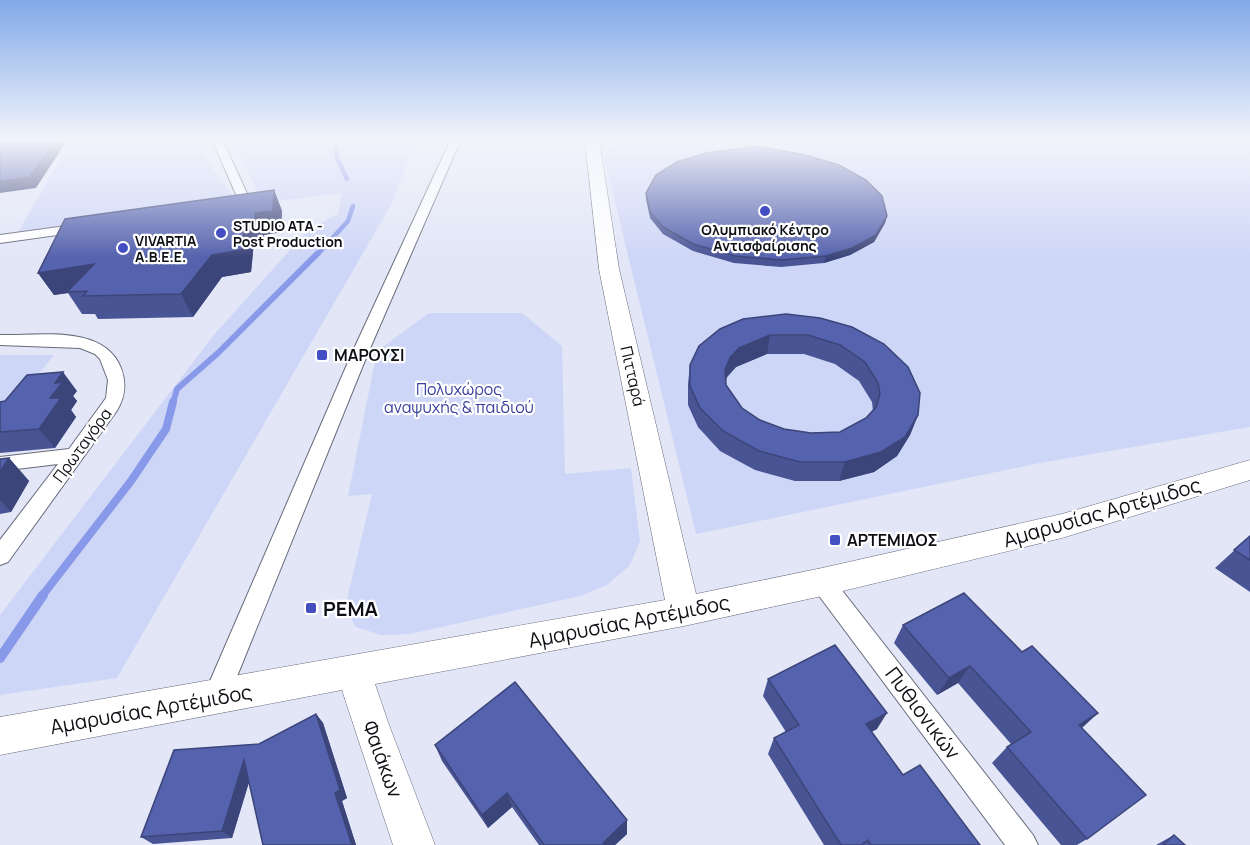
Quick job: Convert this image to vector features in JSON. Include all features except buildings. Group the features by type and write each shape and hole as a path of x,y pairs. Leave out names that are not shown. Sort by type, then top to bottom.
{"street":[{"path":"212,210 234,207 244,200 234,178"},
{"path":"216,697 360,353 439,178"},
{"name":"Πιτταρά","path":"597,178 609,269 684,611"},
{"path":"0,239 100,225"},
{"name":"Πρωταγόρα","path":"0,340 76,342 90,345 102,351 111,364 118,384 116,396 110,408 0,556"},
{"path":"0,464 74,455"},
{"name":"Αμαρυσίας Αρτέμιδος","path":"0,736 684,611 822,582 1062,526 1250,470"},
{"name":"Πυθιονικών","path":"822,582 1023,845"},
{"name":"Φαιάκων","path":"354,672 370,724 414,845"}],"green space":[{"path":"49,178 220,178 236,200 218,206 18,232"},
{"path":"251,178 401,178 392,203 117,678 0,695 0,615 213,336 308,230 338,214 342,193 261,203 261,198"},
{"path":"609,178 1250,178 1250,427 1040,463 696,534"},
{"name":"Πολυχώρος αναψυχής & παιδιού","path":"429,313 522,313 562,346 565,474 631,468 640,541 630,565 607,585 580,596 410,634 381,635 356,627 347,612 348,595 372,494 348,496 377,351"},
{"path":"0,355 54,355 0,423"}],"waterway":[{"path":"317,255 348,221 353,206"},
{"path":"173,403 177,389 218,353 318,253"},
{"path":"42,596 131,481 166,429 173,402"},
{"path":"0,658 43,595"}],"place":[{"name":"Ολυμπιακό Κέντρο Αντισφαίρισης","path":"765,211"},
{"name":"STUDIO ATA - Post Production","path":"221,233"},
{"name":"VIVARTIA A.B.E.E.","path":"123,248"},
{"name":"ΜΑΡΟΥΣΙ","path":"322,355"},
{"name":"ΑΡΤΕΜΙΔΟΣ","path":"835,540"},
{"name":"ΡΕΜΑ","path":"311,608"}]}
